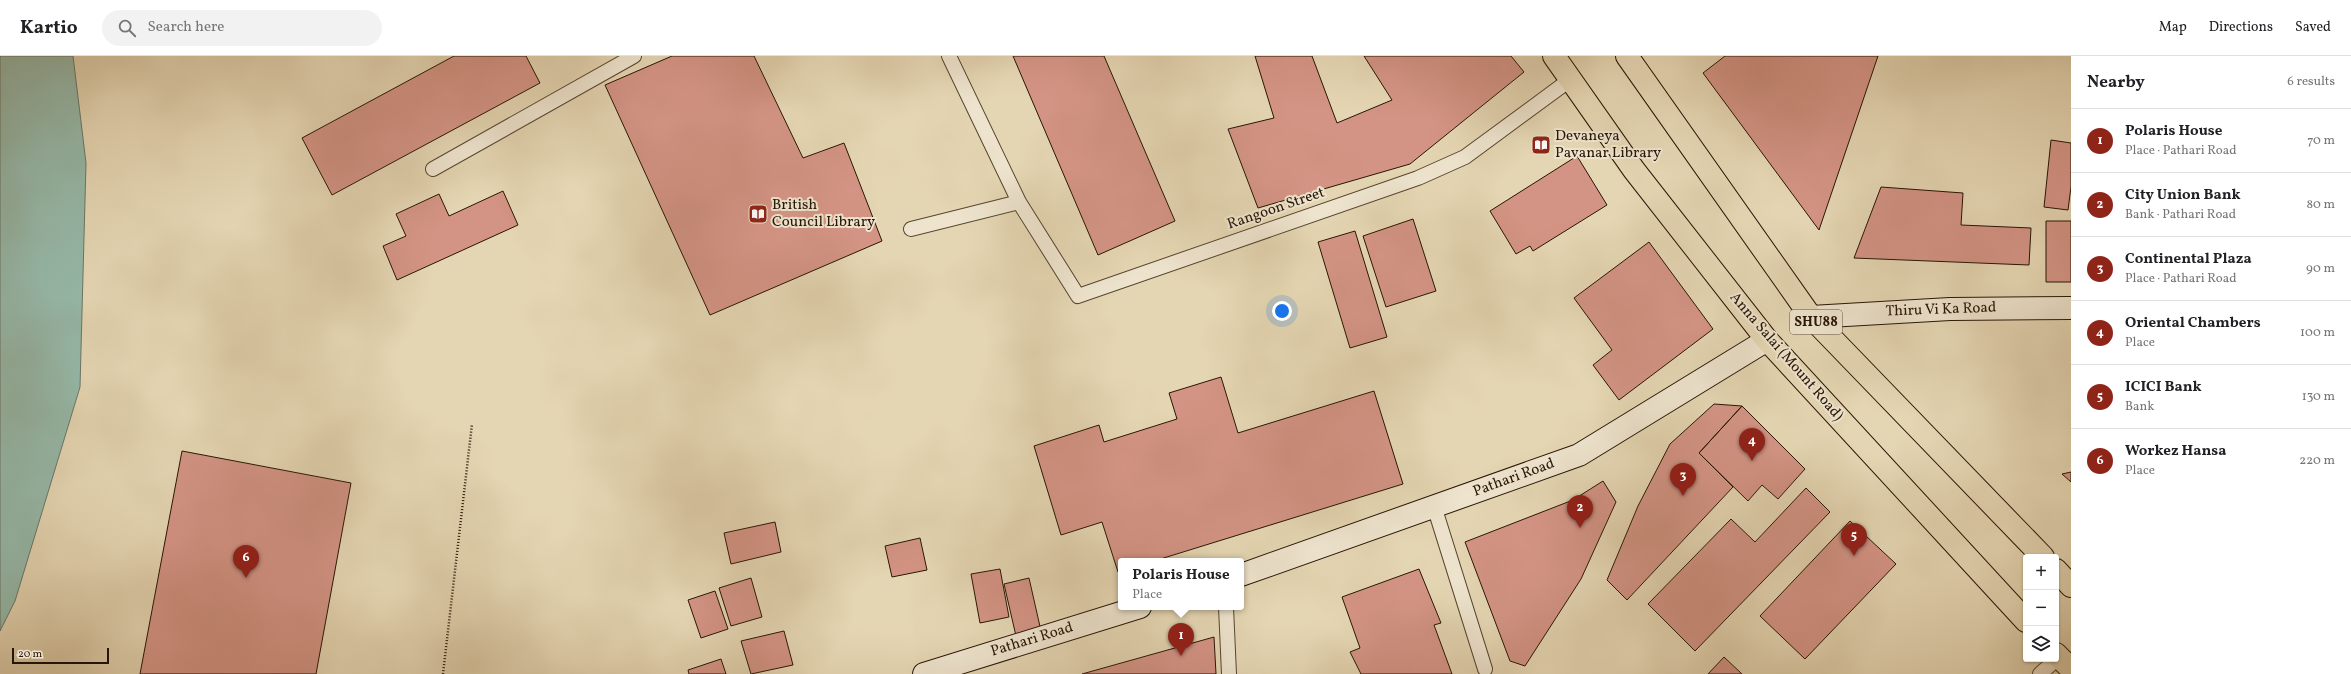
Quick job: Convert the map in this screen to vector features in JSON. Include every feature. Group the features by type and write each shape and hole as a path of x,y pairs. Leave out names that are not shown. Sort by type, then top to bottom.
{"main road":[{"name":"Anna Salai (Mount Road)","path":"1554,56 1634,170 1767,340 2023,618"},
{"name":"SHU88","path":"1627,56 1811,317 2040,554"},
{"path":"2059,573 2071,586"}],"street":[{"name":"Thiru Vi Ka Road","path":"1811,317 1950,309 2071,308"},
{"name":"Pathari Road","path":"1244,574 1579,455 1767,340"},
{"name":"Pathari Road","path":"924,674 1130,610"}],"lane":[{"path":"433,169 634,56"},
{"name":"Rangoon Street","path":"949,56 1019,202 1078,296 1418,178 1465,158 1571,79"},
{"path":"911,229 1019,202"},
{"path":"1434,506 1485,669"},
{"path":"1226,610 1229,674"},
{"path":"2040,674 2062,660"}],"path":[{"path":"443,674 472,424"}],"shaded area":[{"path":"0,56 73,56 86,163 80,387 15,601 0,631"}],"building":[{"path":"454,56 526,56 540,83 332,195 302,138"},
{"path":"672,56 754,56 803,158 844,143 882,241 710,315 605,85"},
{"path":"1013,56 1104,56 1175,221 1098,255"},
{"path":"1255,56 1312,56 1337,123 1392,100 1364,56 1511,56 1524,72 1410,164 1258,208 1228,129 1274,118"},
{"path":"1725,56 1878,56 1819,230 1703,73"},
{"path":"2051,140 2071,143 2071,187 2068,210 2044,207"},
{"path":"1577,156 1607,205 1533,251 1530,246 1516,254 1490,211"},
{"path":"1881,187 1963,193 1961,225 2031,228 2029,265 1854,258"},
{"path":"503,191 518,225 397,280 383,246 406,236 396,214 439,194 449,216"},
{"path":"1413,219 1436,291 1386,307 1363,236"},
{"path":"2046,221 2071,221 2071,282 2046,282"},
{"path":"1355,231 1387,337 1350,348 1318,242"},
{"path":"1649,242 1713,329 1619,400 1593,365 1612,350 1574,298"},
{"path":"1221,377 1238,433 1374,391 1403,484 1164,558 1118,558 1118,572 1102,522 1061,535 1034,446 1099,425 1104,442 1177,419 1169,393"},
{"path":"1714,404 1742,406 1699,453 1733,487 1627,600 1607,580 1638,506 1670,444"},
{"path":"1742,406 1805,469 1778,499 1762,485 1748,501 1699,453"},
{"path":"182,451 351,483 316,674 140,674"},
{"path":"2071,472 2071,482 2062,474"},
{"path":"1603,481 1616,502 1581,579 1525,666 1510,661 1465,542 1573,500"},
{"path":"1806,488 1830,512 1695,651 1648,604 1731,519 1755,542"},
{"path":"1850,521 1896,564 1805,659 1760,616"},
{"path":"775,522 781,552 731,564 724,533"},
{"path":"920,538 927,570 892,577 885,546"},
{"path":"1000,569 1009,617 980,623 971,574"},
{"path":"1419,569 1441,623 1434,625 1452,674 1361,674 1350,652 1360,648 1342,597"},
{"path":"751,578 762,617 731,626 719,588"},
{"path":"1029,578 1041,631 1016,636 1004,584"},
{"path":"715,591 728,629 701,638 688,600"},
{"path":"784,631 793,665 751,674 741,641"},
{"path":"1214,637 1216,674 1082,674"},
{"path":"1724,657 1742,674 1708,674"},
{"path":"721,659 726,674 689,674 688,670"}],"place":[{"name":"Devaneya Pavanar Library","path":"1541,145"},
{"name":"British Council Library","path":"758,214"},
{"name":"Oriental Chambers","path":"1752,461"},
{"name":"Continental Plaza","path":"1683,496"},
{"name":"City Union Bank","path":"1580,528"},
{"name":"ICICI Bank","path":"1854,556"},
{"name":"Workez Hansa","path":"246,578"},
{"name":"Polaris House","path":"1181,656"}]}
